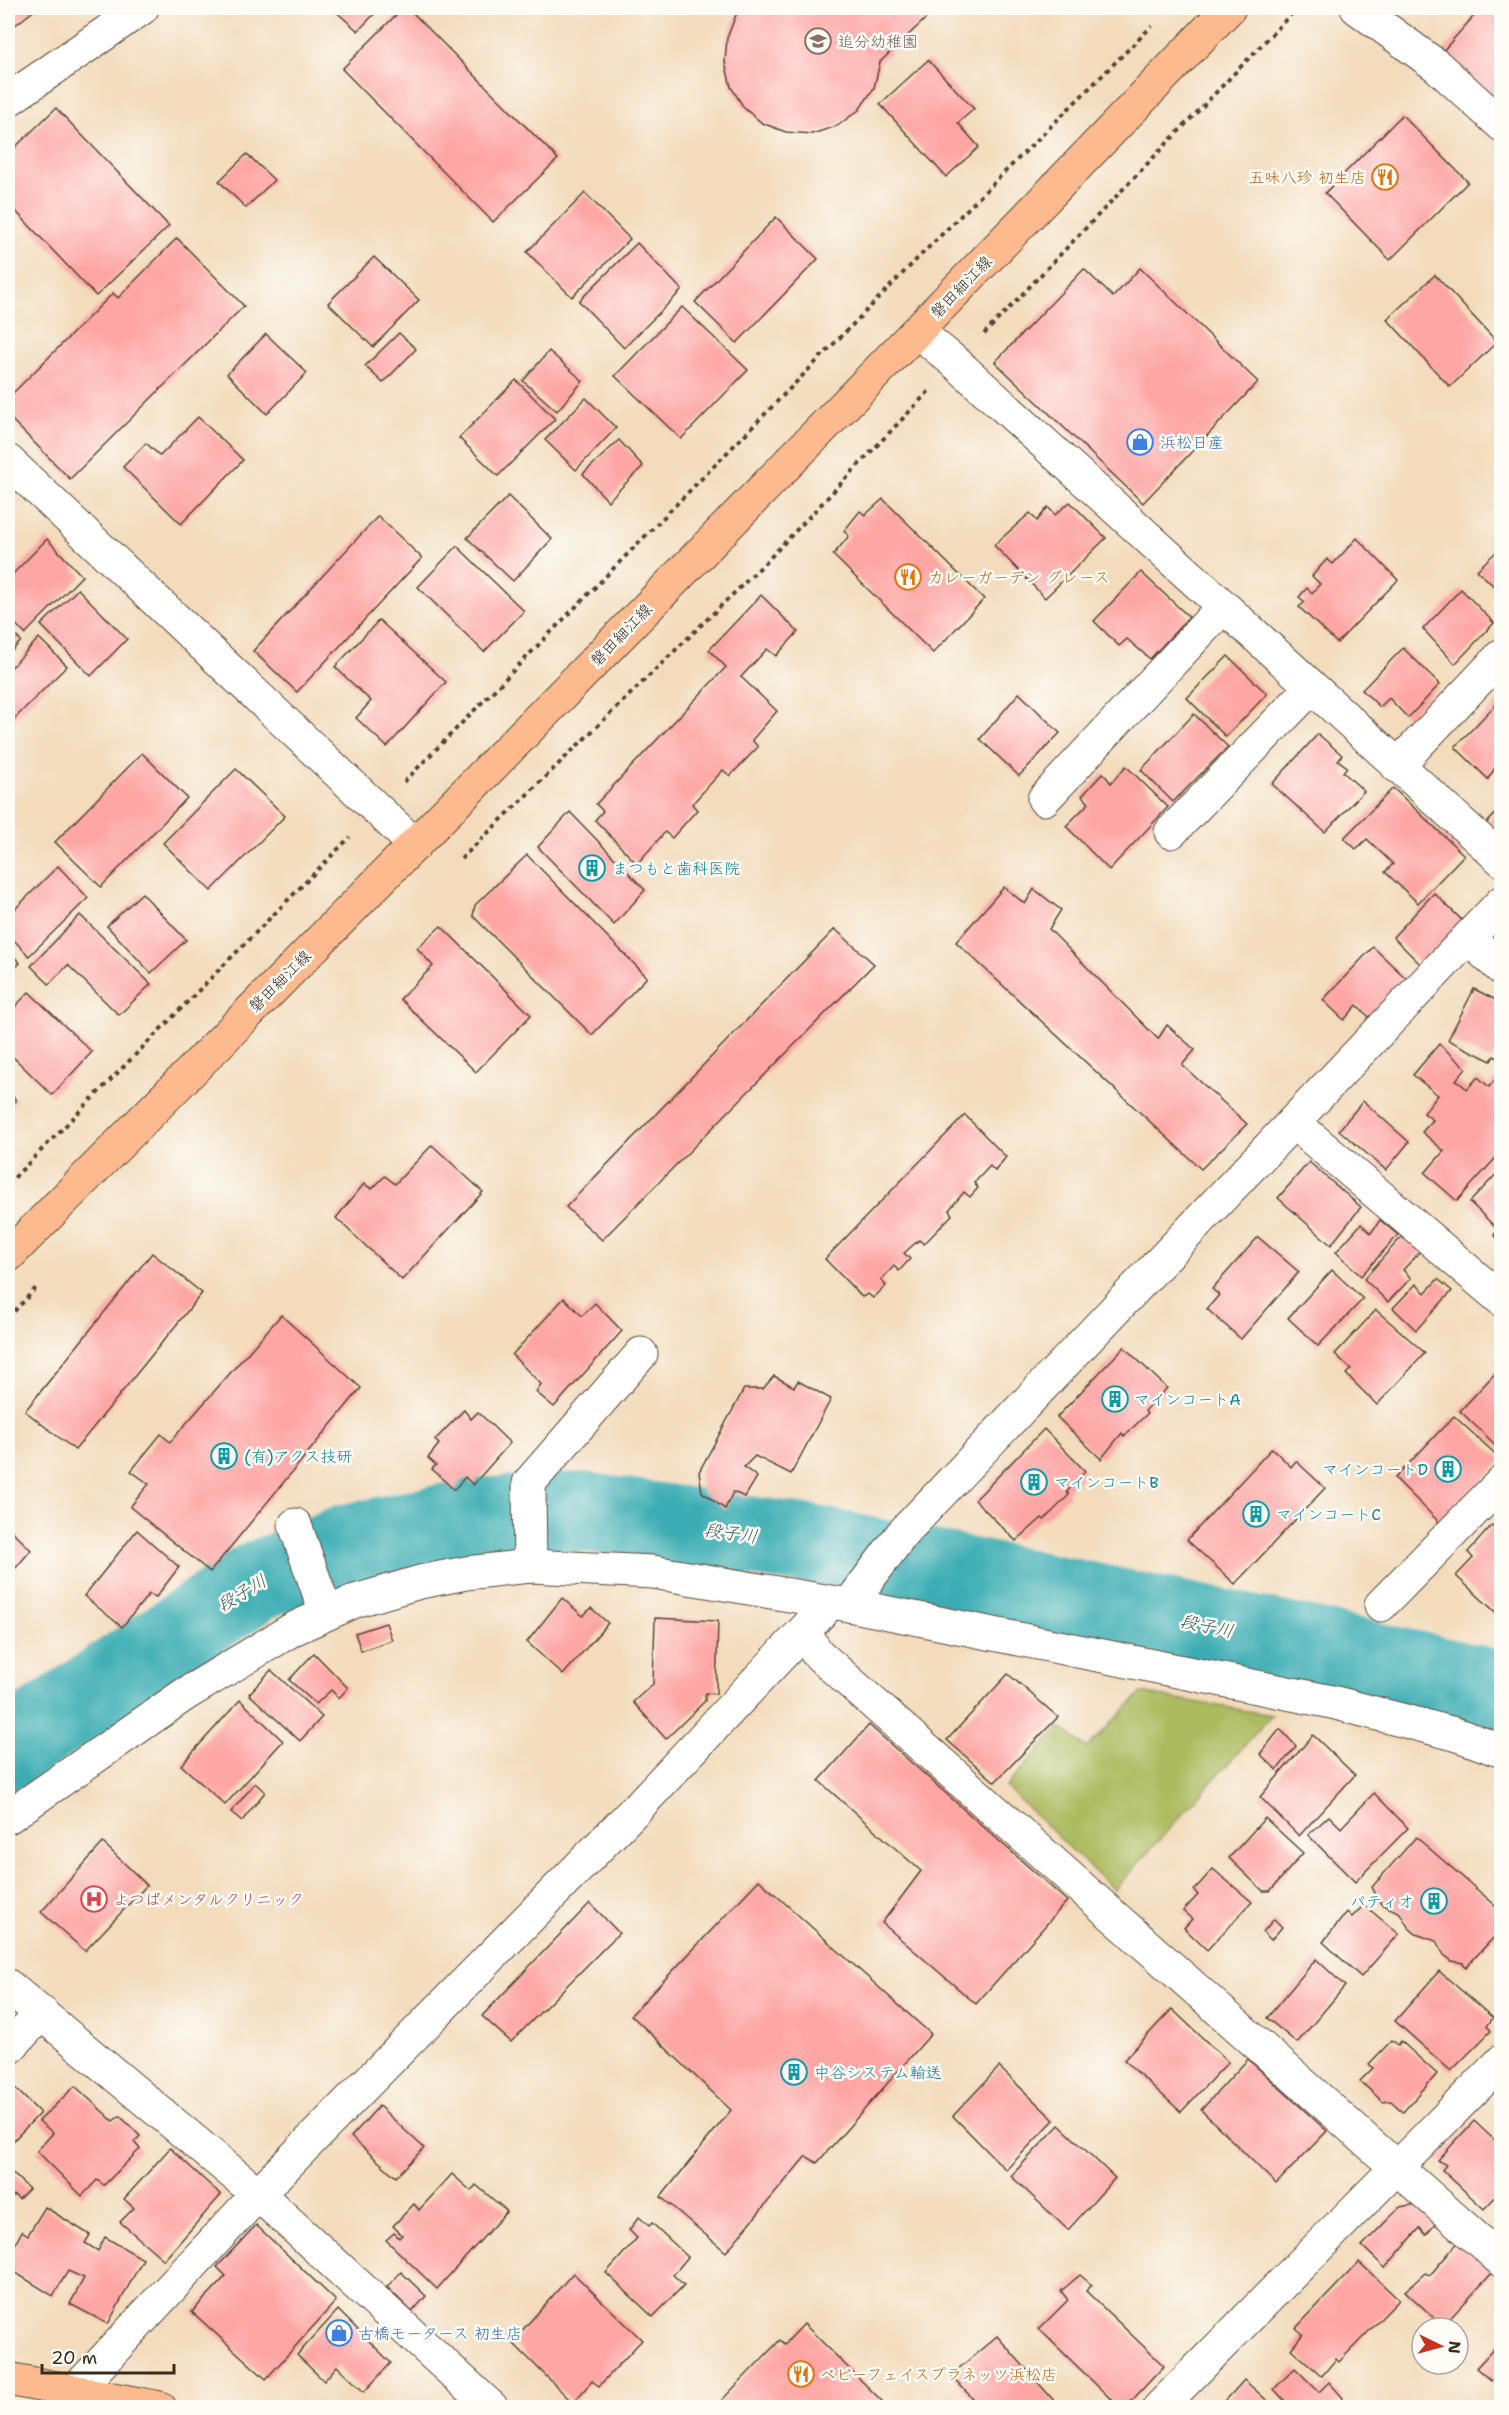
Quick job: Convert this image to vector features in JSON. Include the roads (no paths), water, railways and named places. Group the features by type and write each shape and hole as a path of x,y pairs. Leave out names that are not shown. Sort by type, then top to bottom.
{"main road":[{"name":"磐田細江線","path":"8,1256 918,332 1229,8"},
{"path":"8,2379 76,2390 160,2408"}],"street":[{"path":"8,100 142,8"},
{"path":"1357,8 1437,66 1502,125"},
{"path":"918,332 956,363 1222,608 1502,860"},
{"path":"8,461 415,845"},
{"path":"1044,800 1222,608"},
{"path":"1397,766 1502,655"},
{"path":"1171,832 1311,688"},
{"path":"76,2390 258,2194 621,1824 804,1632 848,1597 902,1534 1502,903"},
{"path":"1468,938 1502,969"},
{"path":"1293,1122 1502,1300"},
{"path":"530,1552 529,1483 641,1354"},
{"path":"1380,1605 1502,1482"},
{"path":"298,1532 321,1598"},
{"path":"8,1817 215,1674 293,1629 321,1598 365,1597 420,1582 466,1573 530,1552 653,1572 848,1597 1332,1702 1455,1734 1502,1750"},
{"path":"804,1632 817,1653 1502,2261"},
{"path":"8,1986 258,2194 492,2408"},
{"path":"8,2049 42,2013"},
{"path":"1160,2408 1502,2061"}],"waterway":[{"name":"段子川","path":"8,1750 255,1582 346,1544 473,1518 583,1512 805,1544 1299,1645 1502,1691"}],"place":[{"name":"追分幼稚園","path":"818,41"},
{"name":"五味八珍 初生店","path":"1385,177"},
{"name":"浜松日産","path":"1140,442"},
{"name":"カレーガーデン グレース","path":"908,577"},
{"name":"まつもと歯科医院","path":"592,868"},
{"name":"マインコートA","path":"1115,1399"},
{"name":"(有)アクス技研","path":"224,1456"},
{"name":"マインコートD","path":"1448,1469"},
{"name":"マインコートB","path":"1034,1482"},
{"name":"マインコートC","path":"1256,1514"},
{"name":"よつばメンタルクリニック","path":"94,1899"},
{"name":"パティオ","path":"1434,1901"},
{"name":"中谷システム輸送","path":"794,2072"},
{"name":"古橋モータース 初生店","path":"339,2333"},
{"name":"ベビーフェイスプラネッツ浜松店","path":"801,2374"}]}
